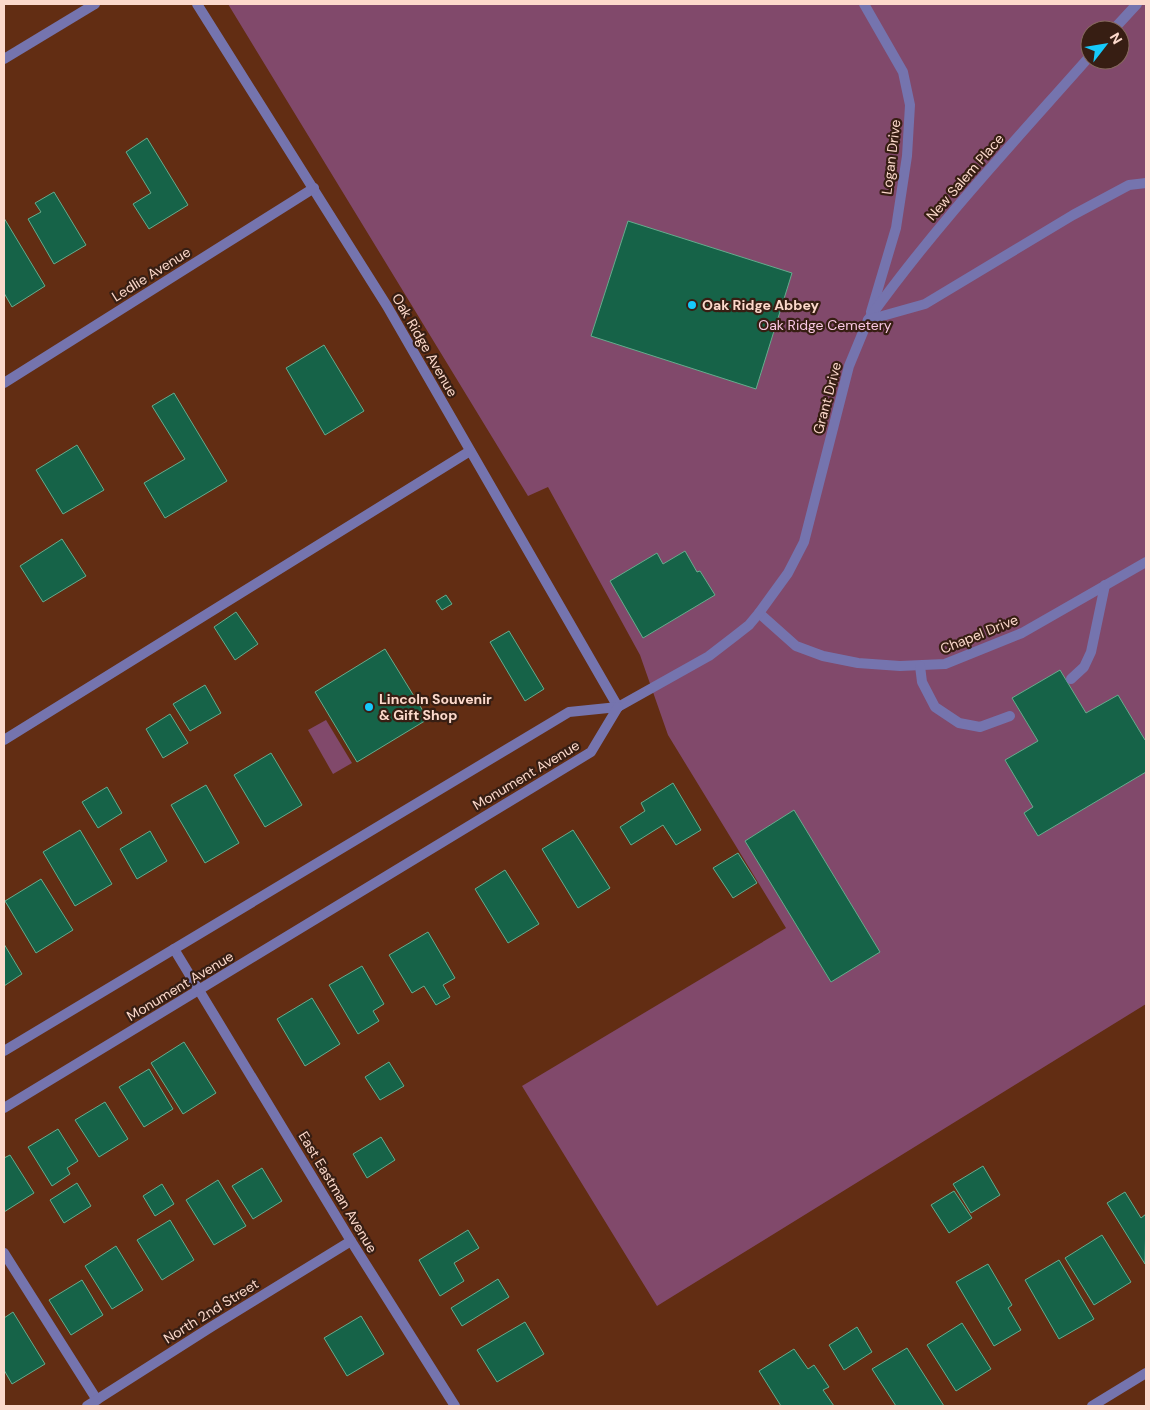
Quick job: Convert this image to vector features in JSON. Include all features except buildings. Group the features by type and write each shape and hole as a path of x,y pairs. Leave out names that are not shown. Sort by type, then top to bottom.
{"street":[{"path":"4,60 95,4"},
{"name":"Oak Ridge Avenue","path":"197,4 387,306 618,707"},
{"name":"Logan Drive","path":"864,4 903,72 910,105 907,156 896,228 868,320"},
{"path":"1123,20 1137,4"},
{"name":"New Salem Place","path":"868,320 903,272 953,210 1080,67"},
{"path":"868,320 925,304 1074,215 1129,185 1146,183"},
{"name":"Ledlie Avenue","path":"4,383 314,188"},
{"name":"Grant Drive","path":"618,707 719,649 749,625 760,613 788,573 804,542 849,366 868,320"},
{"path":"4,740 470,452"},
{"name":"Chapel Drive","path":"760,613 796,646 823,656 858,663 900,666 945,664 1022,633 1146,562"},
{"path":"1071,679 1084,667 1091,652 1105,585"},
{"path":"920,666 922,682 935,707 959,723 980,727 1010,716"},
{"path":"4,1051 569,712 618,707"},
{"name":"Monument Avenue","path":"4,1108 591,752 618,707"},
{"name":"East Eastman Avenue","path":"174,949 351,1241 455,1406"},
{"name":"North 2nd Street","path":"87,1406 351,1241"},
{"path":"4,1253 96,1400"},
{"path":"1092,1406 1146,1373"}],"green space":[{"name":"Oak Ridge Cemetery","path":"228,4 1146,4 1146,1004 657,1306 522,1086 786,928 668,735 640,655 548,487 528,496"},
{"path":"326,720 352,763 333,774 308,730"}],"place":[{"name":"Oak Ridge Abbey","path":"692,305"},
{"name":"Lincoln Souvenir & Gift Shop","path":"369,707"}]}
